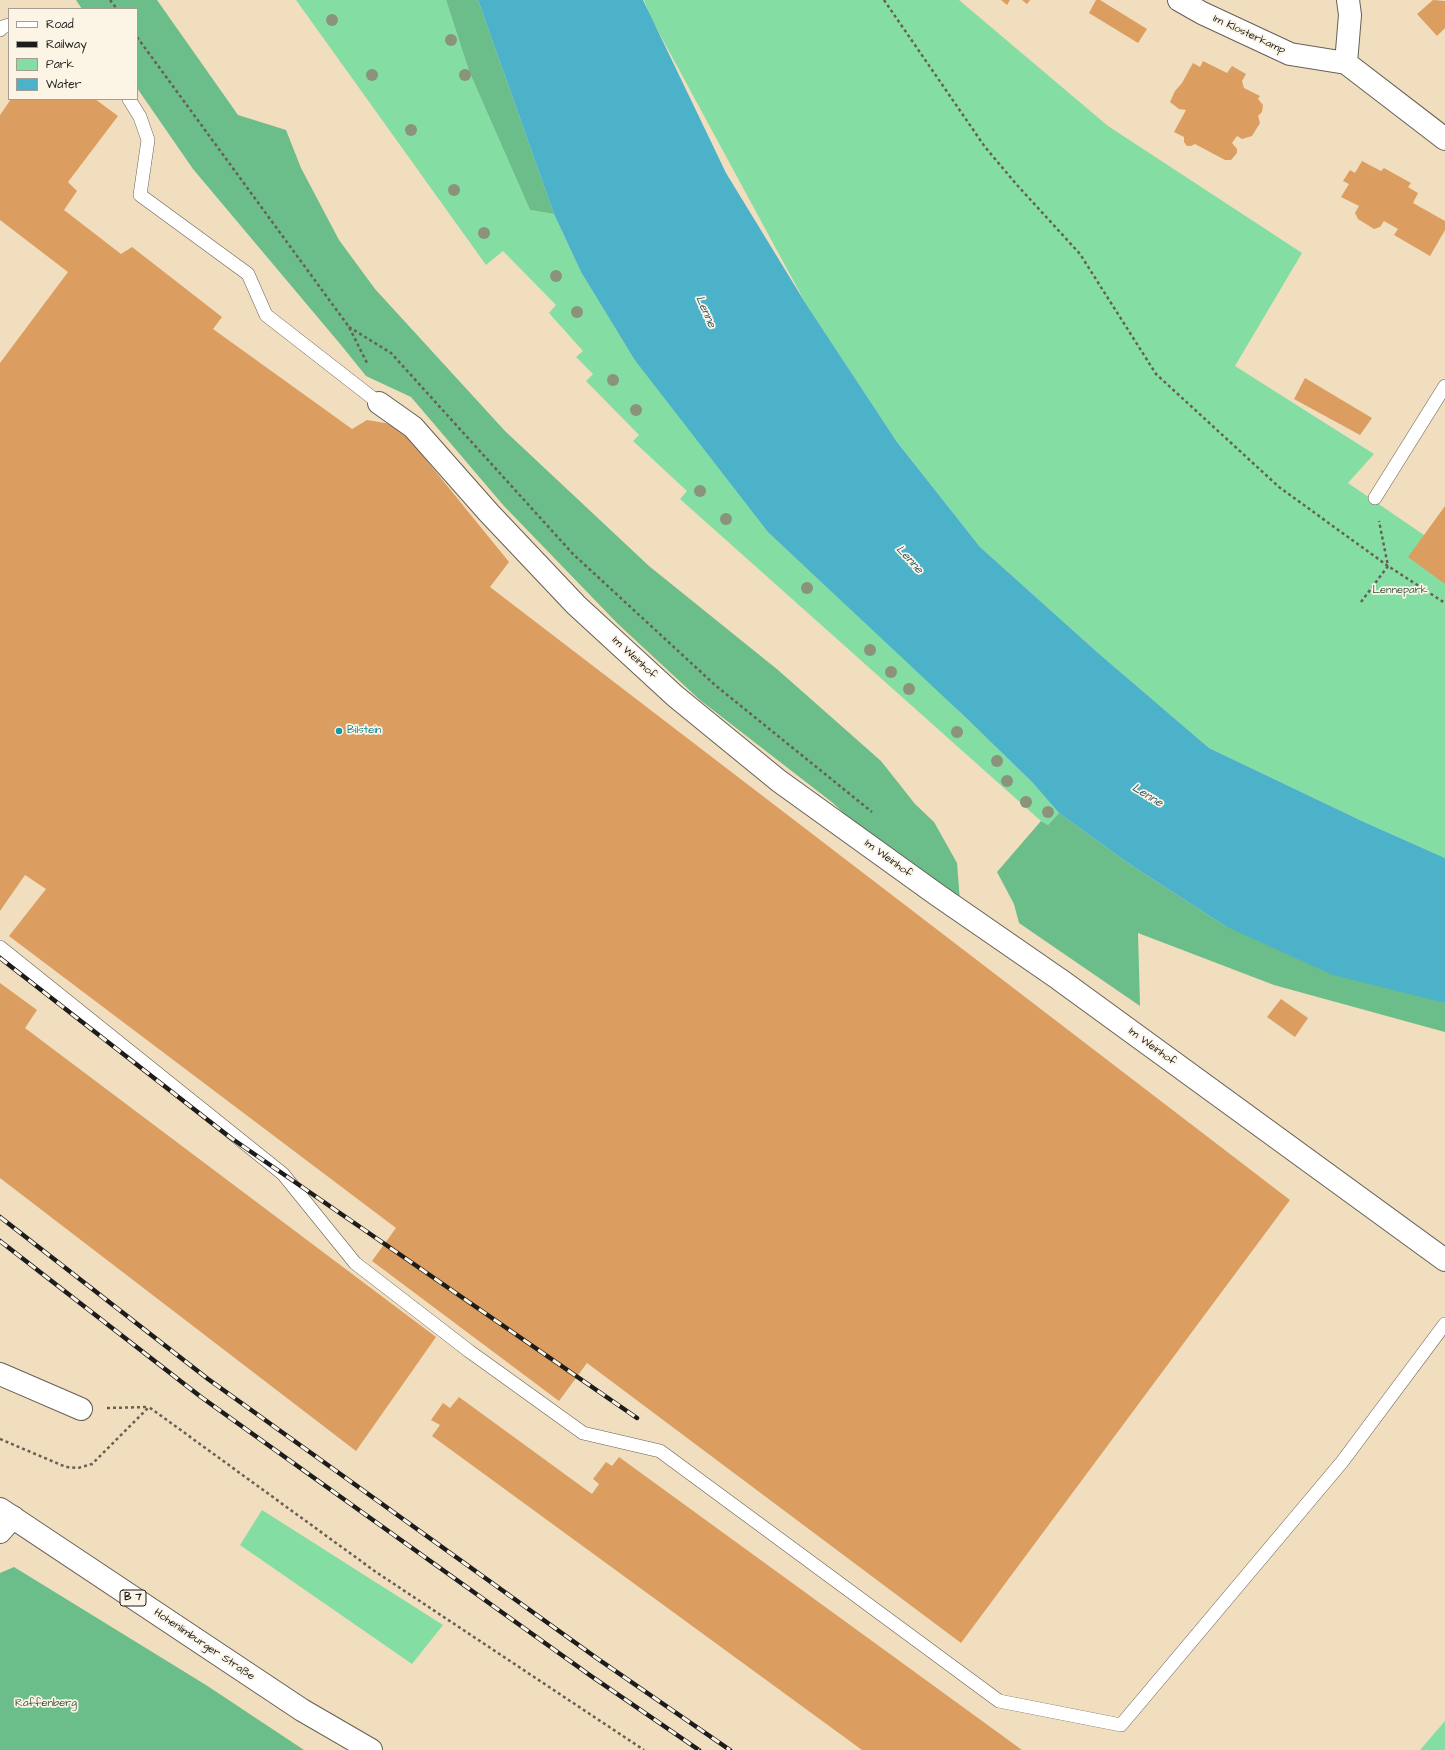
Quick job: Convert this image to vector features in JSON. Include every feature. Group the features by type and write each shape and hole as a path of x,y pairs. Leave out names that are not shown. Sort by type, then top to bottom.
{"street":[{"name":"Im Klosterkamp","path":"1179,0 1290,54 1346,63 1445,139"},
{"path":"1346,63 1350,15 1348,0"},
{"name":"Im Weinhof","path":"379,402 413,427 489,513 576,605 676,696 772,776 936,894 1066,984 1445,1260"},
{"path":"0,1374 81,1409"},
{"name":"Hohenlimburger Straße","path":"4,1519 302,1710 371,1750"}],"lane":[{"path":"130,100 140,117 148,140 140,195 248,274 266,315 379,402"},
{"path":"1375,498 1445,386"},
{"path":"0,946 283,1174 355,1263 469,1351 583,1433 660,1451 999,1701 1122,1725 1342,1462 1445,1324"}],"path":[{"path":"110,0 116,8"},
{"path":"884,0 985,147 1017,185 1080,254 1156,374 1279,487 1388,566 1445,602"},
{"path":"138,38 349,327 371,371 379,402"},
{"path":"349,327 391,353 579,560 715,685 873,812"},
{"path":"1361,602 1388,566 1375,498"},
{"path":"0,1439 66,1467 78,1468 92,1464 149,1407"},
{"path":"81,1409 149,1407 376,1572 644,1750"}],"green space":[{"path":"76,0 157,0 238,115 286,130 301,168 339,240 375,289 505,431 649,566 778,670 881,761 915,804 934,822 957,863 960,901 895,863 833,803 700,700 618,624 504,506 411,397 366,376 193,169 138,89 138,8 81,8"},
{"path":"296,0 446,0 469,71 530,210 554,214 581,272 634,359 961,713 1032,782 1059,813 1048,825 1041,821 680,499 687,491 633,441 639,435 586,381 593,374 576,357 583,351 549,313 556,305 503,251 486,265"},
{"path":"446,0 478,0 554,214 530,210 469,71"},
{"name":"Lennepark","path":"644,0 959,0 1108,126 1302,253 1235,366 1374,454 1348,483 1424,535 1445,584 1445,858 1364,822 1209,748 1097,652 980,547 897,442 806,304 651,18"},
{"path":"1059,813 1128,863 1225,926 1445,1003 1445,1032 1274,985 1138,933 1140,1006 1019,923 1014,904 997,872 1041,821 1048,825"},
{"path":"262,1510 443,1625 412,1664 240,1545"},
{"name":"Raffenberg","path":"14,1567 206,1685 304,1750 0,1750 0,1573"},
{"path":"1445,1721 1445,1750 1420,1750"}],"water":[{"name":"Lenne","path":"478,0 643,0 726,173 806,304 897,442 980,547 1097,652 1209,748 1364,822 1445,858 1445,1003 1333,975 1225,926 1128,863 1059,813 1032,782 961,713 768,532 634,359 581,272 554,214"}],"building":[{"path":"1001,0 1010,0 1007,5"},
{"path":"1022,0 1030,0 1027,4"},
{"path":"1096,0 1100,0 1147,29 1138,43 1089,13"},
{"path":"1433,0 1445,1 1445,28 1437,36 1417,14"},
{"path":"1203,61 1227,73 1232,66 1246,74 1242,81 1244,88 1260,96 1258,99 1263,105 1262,112 1258,116 1260,123 1252,136 1242,139 1237,136 1232,143 1237,149 1237,153 1231,160 1225,160 1195,144 1187,146 1184,142 1184,137 1174,132 1186,110 1179,109 1170,102 1175,91 1182,83 1193,63 1200,67"},
{"name":"Bilstein","path":"10,100 96,100 118,116 68,182 77,191 64,210 121,254 132,247 222,317 213,329 352,429 367,420 391,424 410,440 509,562 490,587 1290,1200 961,1643 587,1363 559,1401 372,1261 396,1228 9,936 46,889 25,875 0,911 0,363 68,272 0,220 0,115"},
{"path":"1362,161 1381,171 1384,168 1411,183 1408,187 1418,193 1413,203 1445,221 1445,230 1430,256 1394,235 1398,229 1384,221 1380,227 1374,229 1358,219 1355,213 1359,206 1341,197 1349,184 1343,181 1350,170 1355,173"},
{"path":"1305,378 1372,418 1360,435 1294,399"},
{"path":"1445,506 1445,584 1408,557"},
{"path":"0,983 37,1010 25,1028 436,1337 356,1451 0,1178"},
{"path":"1281,999 1308,1018 1295,1037 1267,1017"},
{"path":"459,1397 592,1494 599,1484 593,1479 606,1462 612,1466 619,1457 1022,1750 862,1750 432,1436 440,1425 431,1420 443,1403 450,1408"}],"railway":[{"path":"0,958 231,1138 637,1418"},
{"path":"0,1217 208,1379 598,1659 730,1750"},
{"path":"0,1241 201,1397 591,1676 699,1750"}],"place":[{"name":"Bilstein","path":"339,731"}]}
